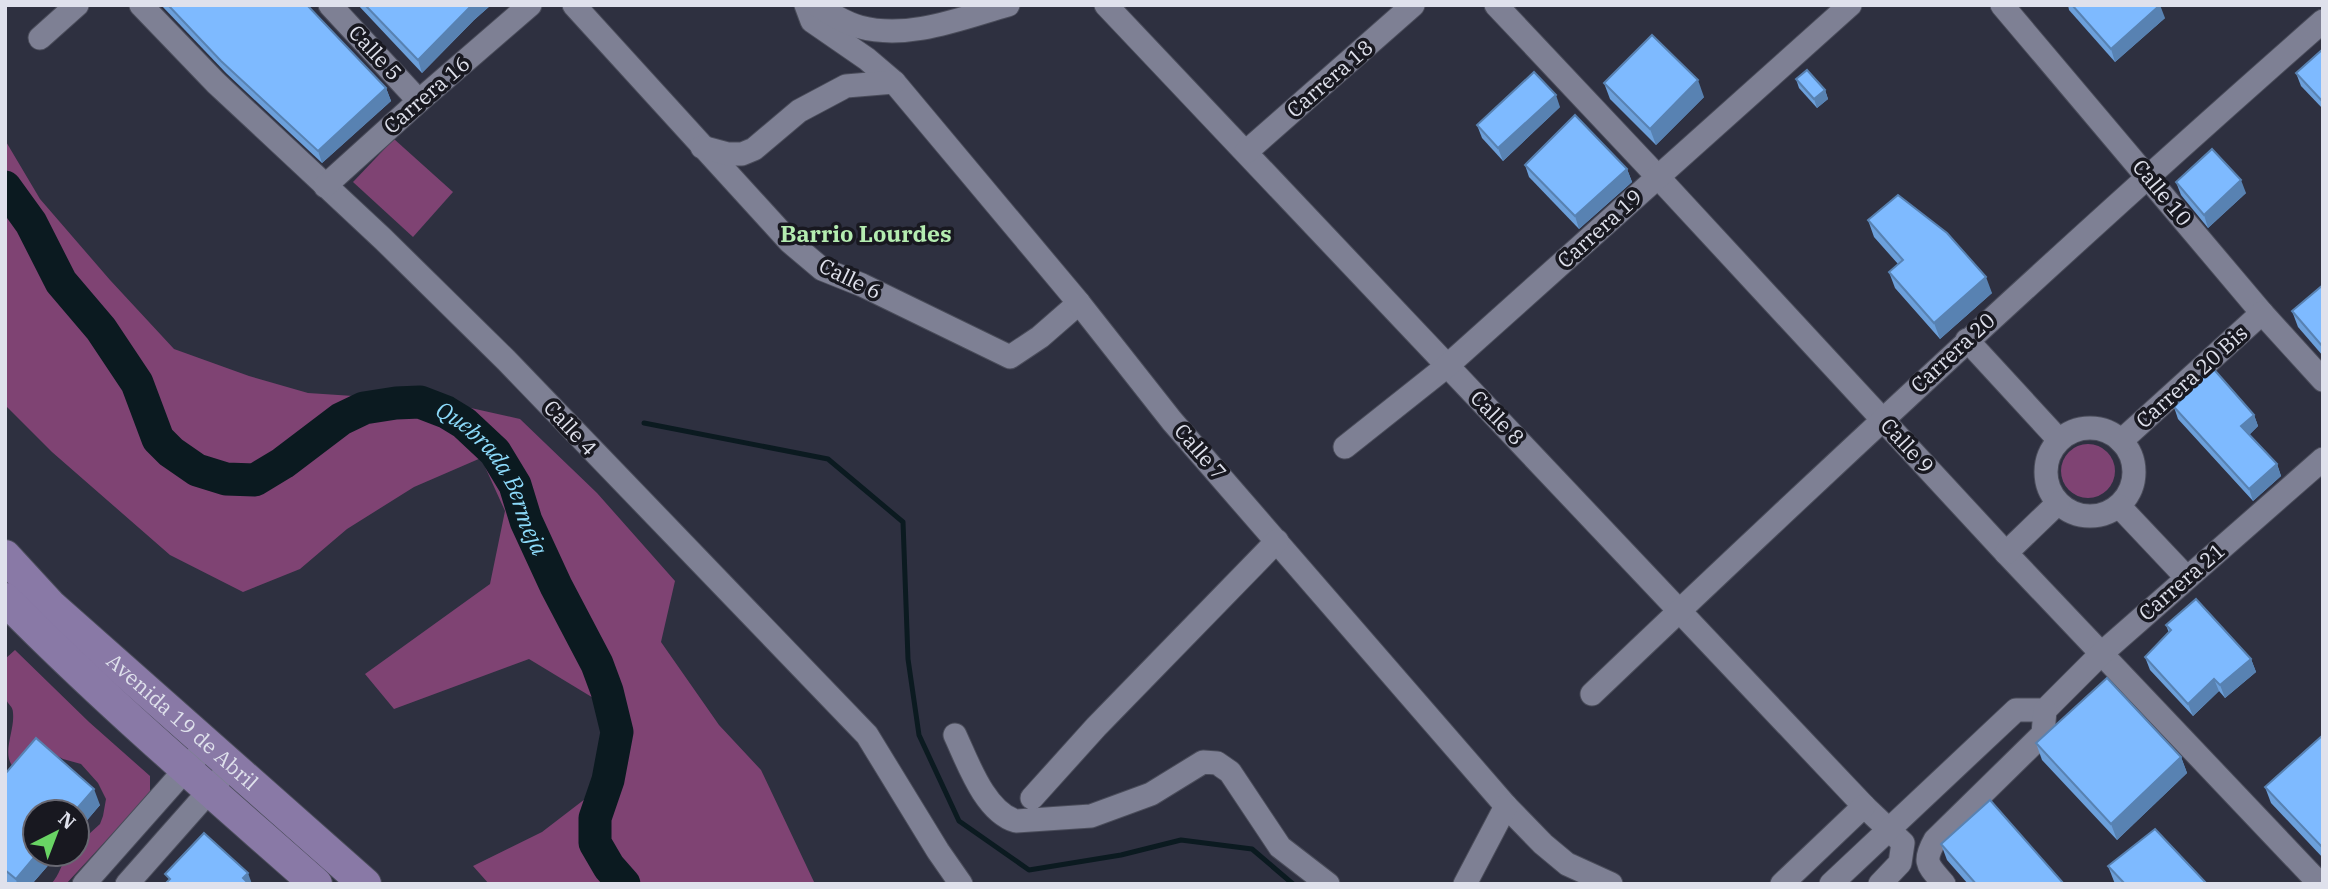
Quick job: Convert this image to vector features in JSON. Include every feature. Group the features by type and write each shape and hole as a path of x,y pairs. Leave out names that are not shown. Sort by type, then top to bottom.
{"street":[{"path":"40,38 77,5"},
{"name":"Calle 4","path":"141,5 216,83 383,239 506,360 867,735 961,884"},
{"name":"Calle 5","path":"330,5 419,101"},
{"name":"Carrera 16","path":"326,186 530,5"},
{"name":"Calle 6","path":"574,5 790,243 822,269 862,285 1010,358 1040,337 1079,303"},
{"name":"Calle 7","path":"806,5 811,21 894,82 1079,303 1172,421 1506,806 1567,864 1611,884"},
{"path":"817,5 841,20 861,28 888,30 933,27 1009,5"},
{"name":"Calle 8","path":"1106,5 1889,830"},
{"name":"Carrera 18","path":"1246,152 1413,5"},
{"name":"Calle 9","path":"1496,5 2006,553 2320,884"},
{"name":"Carrera 19","path":"1345,447 1447,366 1850,5"},
{"name":"Calle 10","path":"2002,5 2262,313 2323,380"},
{"name":"Carrera 20","path":"1592,694 1881,419 2147,175 2323,21"},
{"path":"702,147 728,154 742,154 754,149 799,111 846,86 894,82"},
{"name":"Carrera 20 Bis","path":"2121,441 2262,313"},
{"path":"1967,340 2059,440"},
{"path":"2090,428 2112,434 2121,441 2130,453 2134,481 2119,506 2108,513 2081,516 2058,503 2047,483 2046,471 2052,449 2059,440 2068,433 2090,428"},
{"name":"Carrera 21","path":"1927,864 1927,855 1935,840 2043,734 2045,709 2102,653 2323,459"},
{"path":"2006,553 2058,503"},
{"path":"2119,506 2187,578"},
{"path":"1032,798 1096,726 1277,541"},
{"name":"Avenida 19 de Abril","path":"5,556 51,606 365,884"},
{"name":"Avenida 19 de Abril","path":"5,599 33,628 316,884"},
{"path":"1831,884 2016,710 2045,709"},
{"path":"955,735 980,788 998,811 1008,819 1016,821 1091,816 1151,794 1203,762 1217,763 1230,772 1280,847 1328,884"},
{"path":"84,884 208,744"},
{"path":"127,884 232,765"},
{"path":"1465,884 1506,806"},
{"path":"1782,884 1864,806"},
{"path":"1880,884 1900,863 1903,843 1889,830"},
{"path":"1900,863 1927,864 1944,884"},
{"path":"1567,864 1583,884"}],"shaded area":[{"path":"394,139 453,192 413,237 353,182"},
{"path":"5,140 40,199 174,349 249,376 308,393 444,402 520,419 597,493 675,581 661,642 719,725 761,770 815,884 489,884 473,866 542,832 585,799 607,752 595,699 529,659 394,709 365,674 490,584 505,511 481,458 414,487 347,529 300,569 243,592 170,555 52,452 5,405"},
{"path":"2093,444 2103,448 2111,456 2115,471 2111,486 2103,494 2083,498 2073,494 2065,486 2061,466 2065,456 2073,448"},
{"path":"15,650 89,722 150,776 150,793 91,857 91,832 100,824 106,799 98,783 81,764 48,751 15,769 8,750 13,713 5,695 5,659"},
{"path":"60,868 81,868 66,884 51,884"}],"building":[{"path":"168,5 307,5 386,88 318,151 221,61"},
{"path":"365,5 472,5 418,60"},
{"path":"2072,5 2160,5 2111,49"},
{"path":"1652,35 1698,80 1650,129 1604,83"},
{"path":"2323,49 2323,102 2296,73"},
{"path":"1807,70 1825,90 1814,99 1796,79"},
{"path":"1534,72 1556,95 1498,148 1477,125"},
{"path":"1575,115 1627,169 1575,216 1525,165"},
{"path":"2212,149 2241,180 2204,215 2176,182"},
{"path":"1898,195 1947,233 1986,277 1934,323 1889,272 1903,260 1868,220"},
{"path":"2323,285 2323,347 2292,311"},
{"path":"2211,366 2254,415 2241,426 2277,464 2249,489 2174,407"},
{"path":"2196,599 2251,659 2220,685 2214,679 2188,704 2145,657 2171,630 2166,625"},
{"path":"2107,678 2181,757 2111,824 2036,743"},
{"path":"2323,735 2323,848 2265,787"},
{"path":"36,738 94,789 86,798 21,798 21,868 25,868 16,879 5,870 5,774"},
{"path":"1990,800 2064,884 1976,884 1941,844"},
{"path":"2155,829 2207,884 2125,884 2108,866"},
{"path":"204,833 248,873 243,878 249,884 165,884 170,879 165,874"}],"waterway":[{"name":"Quebrada Bermeja","path":"5,187 31,223 61,282 101,329 137,383 158,439 197,470 226,479 255,480 283,463 341,419 364,408 396,403 420,402 446,412 464,423 495,452 515,485 526,521 597,664 607,691 617,732 608,780 595,818 595,843 609,867 624,884"},
{"path":"644,423 828,459 903,522 908,659 919,735 959,821 1029,870 1121,855 1181,840 1252,849 1293,884"}],"district":[{"name":"Barrio Lourdes","path":"866,234"}]}
